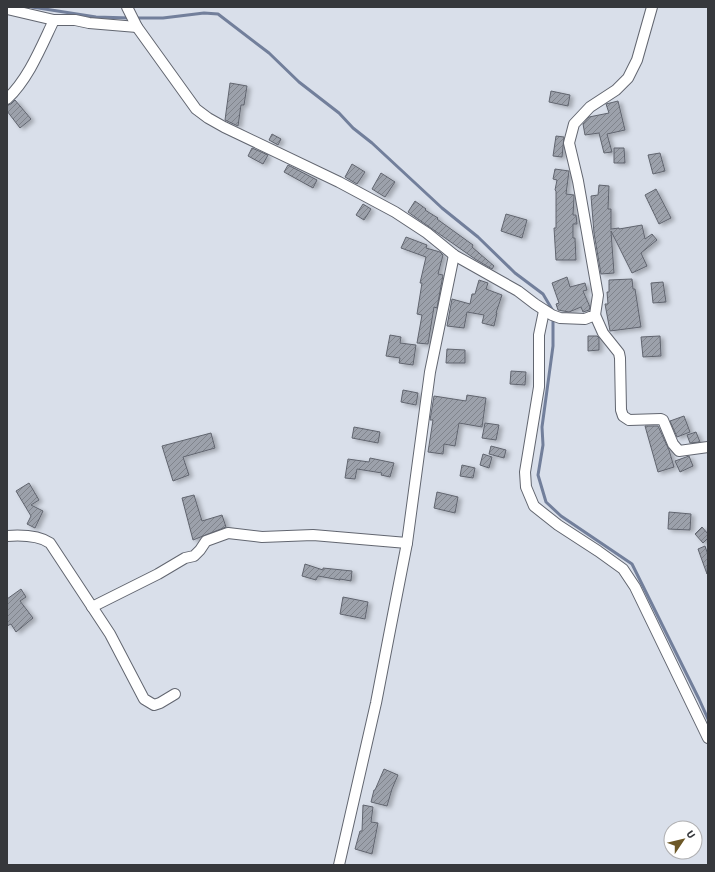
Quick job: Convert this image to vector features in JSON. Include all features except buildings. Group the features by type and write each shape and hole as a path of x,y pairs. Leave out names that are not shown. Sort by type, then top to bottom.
{"street":[{"path":"127,7 136,24 196,109 208,118 281,155 339,182 395,212 427,233 454,256 518,290 552,315 585,319 595,315"},
{"path":"652,7 637,60 628,78 616,90 590,107 574,124 569,143 598,288 595,315 603,333 619,353 620,358 621,410 623,416 629,420 663,420 673,444 679,451 708,447"},
{"path":"7,9 54,20 75,20 89,23 136,24"},
{"path":"7,99 14,93 27,74 54,20"},
{"path":"339,865 376,703 407,542 430,372 454,256"},
{"path":"552,315 539,335 539,387 525,472 526,487 534,506 558,525 623,569 635,587 708,738"},
{"path":"92,607 168,570 185,558 194,556 206,541 228,533 262,536 312,535 407,542"},
{"path":"7,536 21,535 45,539 50,543 110,634 144,699 154,705 175,694"}],"waterway":[{"path":"32,7 96,17 130,18"},
{"path":"135,18 163,18 204,13 218,14 269,53 299,82 339,113 353,128 372,143 442,208 478,237 515,273 543,294 553,311"},
{"path":"553,317 553,346 542,427 543,445 538,475 546,502 561,516 632,564 708,719"}]}
